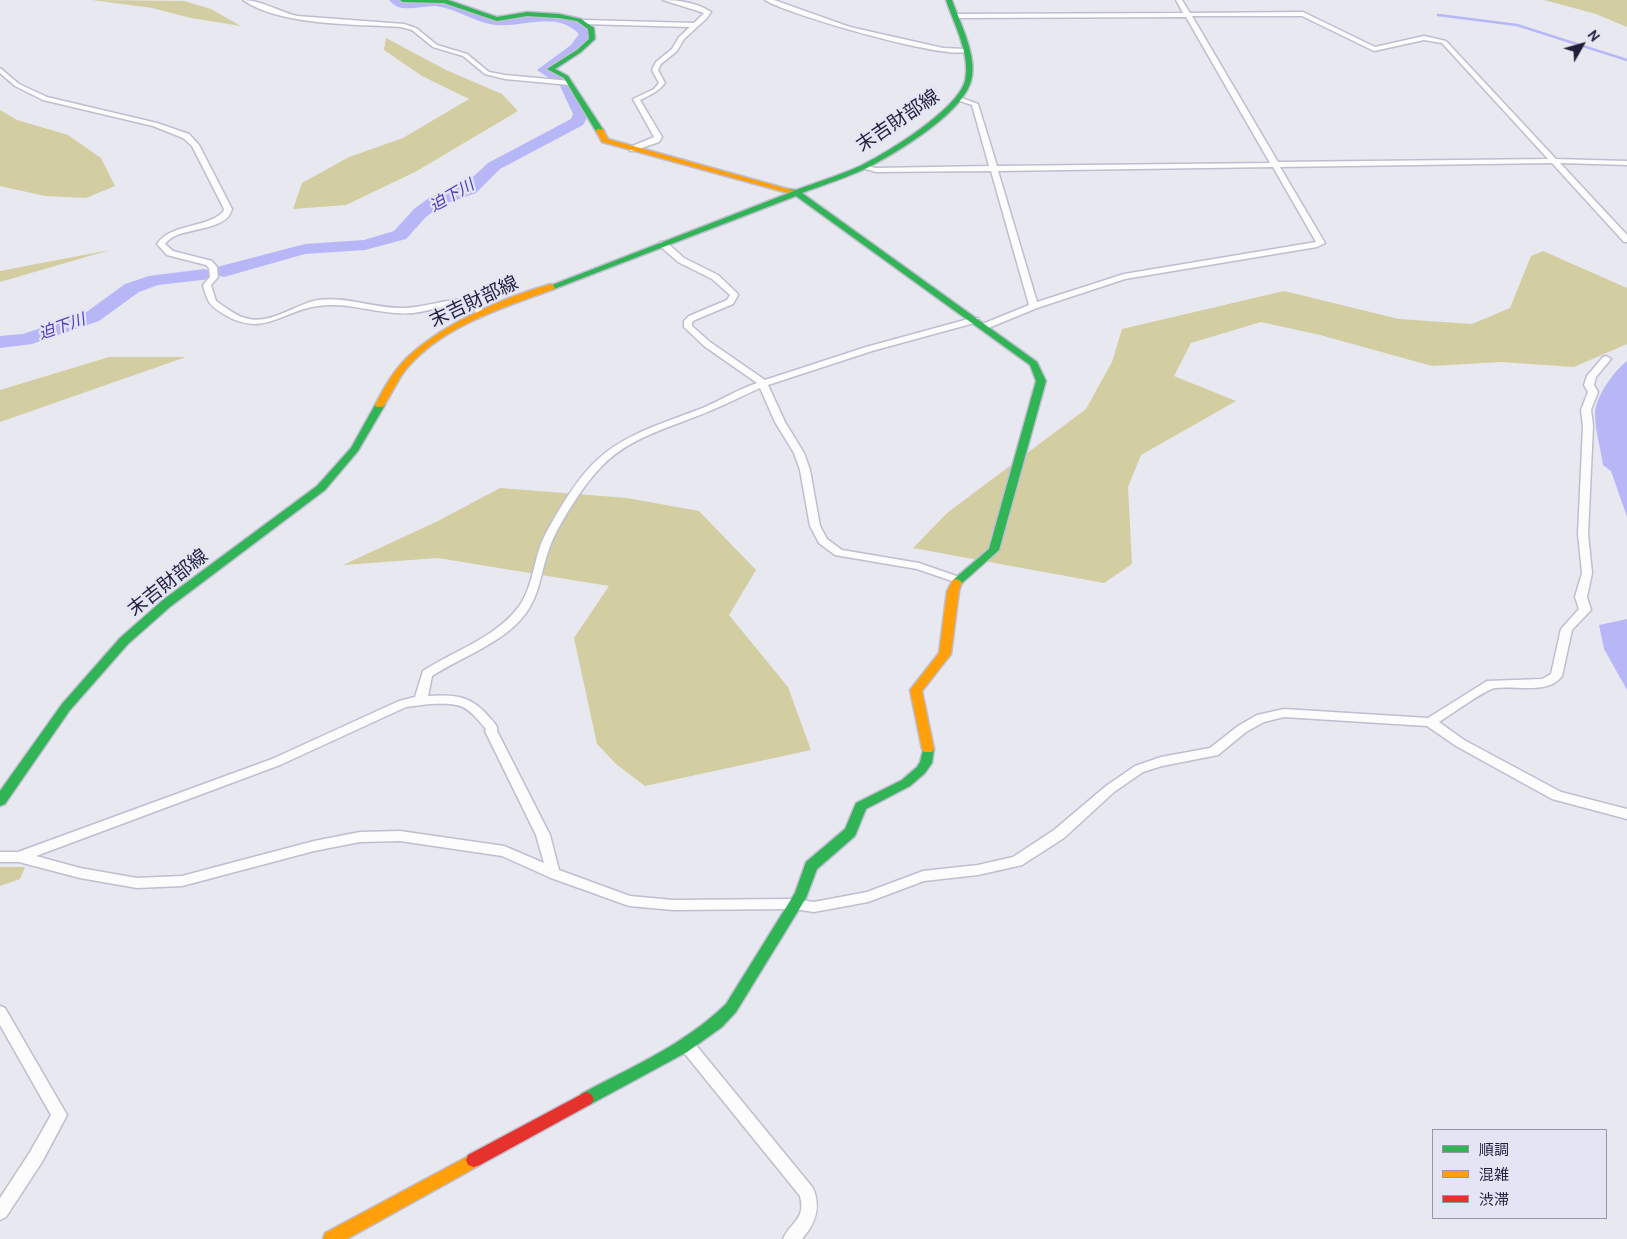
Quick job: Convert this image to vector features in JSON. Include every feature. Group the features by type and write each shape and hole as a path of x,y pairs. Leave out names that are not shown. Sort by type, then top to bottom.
{"street":[{"path":"246,0 278,14 297,18 359,23 389,22 402,25 414,29 435,46 465,55 486,73 505,77 570,82"},
{"path":"403,0 445,1 497,19 540,14 571,18 584,22 694,25"},
{"path":"633,149 656,140 658,137 636,99 660,87 662,83 655,70 658,63 675,50 681,38 704,18 708,12 666,0"},
{"path":"768,0 848,28 943,50 965,51"},
{"name":"末吉財部線","path":"0,801 66,707 124,641 167,603 321,488 355,449 383,397 407,362 435,338 480,315 863,167 904,143 959,99 964,92 970,67 950,0"},
{"path":"421,700 427,674 445,661 496,633 521,612 529,597 545,546 583,484 599,463 633,440 729,401 763,383 912,335 979,324 1124,277 1317,245 1321,241 1179,0"},
{"path":"955,16 1303,14 1374,49 1424,38 1444,42 1627,240"},
{"path":"331,1239 686,1044 717,1024 731,1008 801,894 812,866 850,832 857,811 861,806 913,778 927,762 928,746 916,690 944,654 953,591 958,580 994,550 1041,381 1034,364 797,193 605,140 570,82 566,77 552,71 550,68 587,45 592,39 591,28 584,22"},
{"path":"0,70 17,85 45,99 155,124 186,136 195,144 213,177 228,209 227,212 214,222 166,237 161,244 167,252 209,263 213,267 214,277 207,285 212,302 243,321 258,322 307,306 326,302 344,302 412,311 464,300 477,303 480,315"},
{"path":"959,99 975,104 1034,306"},
{"path":"863,167 876,170 1555,161 1627,163"},
{"path":"663,244 681,260 715,277 731,289 734,294 730,302 692,318 688,321 688,326 707,344 763,383 780,422 799,452 805,470 815,526 823,541 839,553 919,566 958,580"},
{"path":"1430,722 1491,684 1544,683 1556,676 1567,628 1585,610 1581,598 1586,573 1583,534 1588,426 1586,410 1593,392 1589,385 1592,376 1606,359"},
{"path":"0,858 19,857 276,762 404,704 421,700 456,702 473,707 492,728 491,731 543,835 552,872"},
{"path":"19,857 80,873 137,883 182,881 314,846 360,837 400,836 504,851 552,872 629,901 674,905 794,904 814,907 868,897 923,876 978,870 1017,861 1059,834 1110,789 1139,769 1161,762 1214,752 1242,729 1261,718 1284,714 1313,714 1430,722 1460,743 1557,796 1627,814"},
{"path":"0,1012 10,1026 59,1115 36,1157 0,1212"},
{"path":"686,1044 807,1193 811,1207 805,1224 791,1239"}],"shaded area":[{"path":"92,0 184,1 211,9 241,26 191,18 152,8"},
{"path":"1544,0 1627,0 1627,27 1596,14"},
{"path":"386,38 446,70 502,94 518,111 415,172 346,205 293,209 302,183 349,157 403,138 469,99 422,76 384,50"},
{"path":"0,110 17,120 68,135 101,158 115,186 86,198 45,196 0,186"},
{"path":"110,250 0,282 0,271"},
{"path":"1543,251 1627,288 1627,344 1574,367 1501,362 1432,366 1320,335 1261,322 1191,343 1174,376 1236,401 1141,455 1128,487 1132,564 1104,583 913,548 947,513 1086,409 1112,362 1122,329 1284,291 1399,319 1472,324 1510,308 1531,256"},
{"path":"109,357 186,357 0,422 0,390"},
{"path":"500,488 627,498 699,511 756,570 729,615 788,687 811,750 645,786 616,764 597,744 574,638 609,586 438,558 343,565 438,521"},
{"path":"0,867 25,867 20,879 0,886"}],"water":[{"path":"1627,361 1627,517 1611,471 1603,465 1595,414 1598,400 1606,385"},
{"path":"1627,619 1627,690 1604,649 1599,625"}],"waterway":[{"name":"迫下川","path":"396,0 404,4 440,3 453,6 485,19 498,21 552,17 565,19 576,24 586,34 576,48 544,70 560,79"},
{"path":"1438,15 1517,25 1627,60"},
{"name":"迫下川","path":"224,271 305,249 365,245 400,235 420,213 436,201 470,189 494,166 577,122 581,114 567,86"},
{"name":"迫下川","path":"0,342 25,340 92,317 132,288 156,280 204,275"}],"traffic: fast":[{"path":"403,0 445,1 497,19 527,14 559,16 579,20 591,28 592,39 579,51 550,69 566,77 600,131"},
{"path":"551,287 863,167 912,138 947,111 960,96 968,81 969,58 949,0"},
{"path":"791,191 797,193 1034,364 1041,381 994,550 957,582"},
{"path":"0,801 66,707 124,641 167,603 321,488 355,449 380,405"},
{"path":"586,1099 663,1059 700,1035 731,1008 801,894 811,866 850,832 861,806 906,783 921,770 926,763 928,749"}],"traffic: slow":[{"path":"600,131 605,140 791,191"},
{"path":"380,405 392,383 407,363 438,337 474,317 551,287"},
{"path":"928,749 916,690 945,654 953,591 957,582"},
{"path":"331,1239 474,1160"}],"traffic: jam":[{"path":"474,1160 586,1099"}]}
